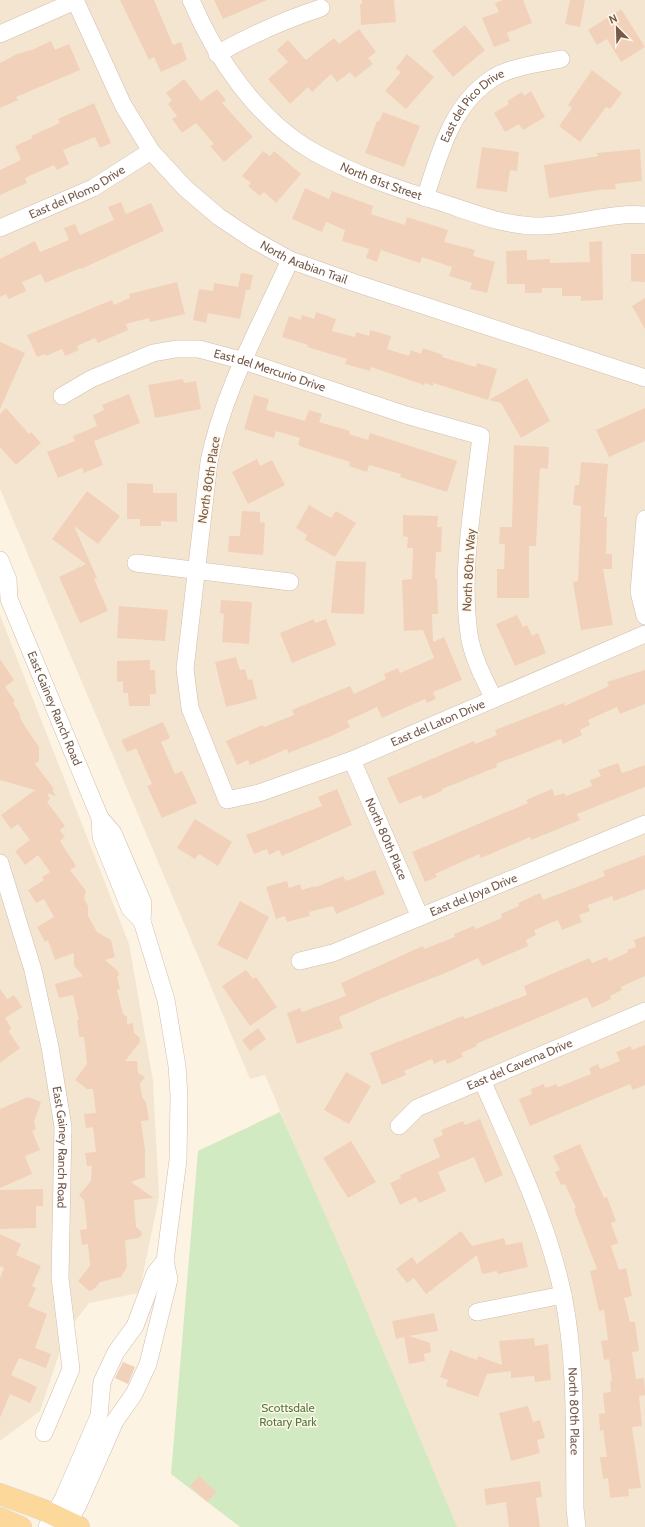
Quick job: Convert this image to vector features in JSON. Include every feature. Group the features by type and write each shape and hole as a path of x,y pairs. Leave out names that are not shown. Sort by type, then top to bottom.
{"main road":[{"path":"0,1494 63,1524"},
{"path":"0,1518 21,1527"}],"street":[{"path":"0,34 75,0"},
{"name":"North Arabian Trail","path":"75,0 123,105 150,151 185,188 219,217 252,239 290,260 645,378"},
{"name":"North 81st Street","path":"191,0 218,54 246,94 280,128 313,152 346,169 425,198 509,223 535,226 601,218 645,215"},
{"path":"218,54 254,34 286,19 321,8"},
{"name":"East del Pico Drive","path":"425,198 447,132 467,100 494,77 515,69 561,59"},
{"name":"East del Plomo Drive","path":"0,228 93,188 150,151"},
{"name":"North 80th Place","path":"227,800 190,708 186,687 185,669 196,571 209,462 215,434 244,361 290,260"},
{"name":"East del Mercurio Drive","path":"62,396 91,379 153,353 176,349 199,349 244,361 406,415 481,436"},
{"name":"North 80th Way","path":"481,436 467,564 466,601 469,635 480,668 494,699"},
{"path":"645,519 639,592 645,616"},
{"name":"East Gainey Ranch Road","path":"0,560 8,580 4,594 100,818 113,833 143,903 142,921 166,1000 177,1066 179,1096 178,1160 165,1261 169,1279 148,1364 134,1394 115,1421 63,1524"},
{"path":"136,563 290,582"},
{"name":"East del Laton Drive","path":"227,800 259,793 352,760 645,634"},
{"name":"North 80th Place","path":"352,760 420,917"},
{"name":"East del Joya Drive","path":"300,961 333,954 645,824"},
{"name":"East Gainey Ranch Road","path":"0,863 33,970 50,1047 63,1127 60,1278 71,1369 44,1433"},
{"name":"East del Caverna Drive","path":"399,1126 417,1108 645,1011"},
{"name":"North 80th Place","path":"482,1080 532,1195 548,1238 563,1295 573,1372 575,1509 577,1527"},
{"name":"East Gainey Ranch Road","path":"63,1524 63,1499 99,1416 102,1382 116,1352 135,1326 155,1273 165,1261"},
{"path":"477,1312 563,1295"},
{"path":"124,1340 150,1352"},
{"path":"99,1416 115,1421"}],"shaded area":[{"path":"0,0 645,0 645,1527 456,1527 265,1075 250,1079 0,489"},
{"path":"0,615 129,944 153,1081 159,1197 139,1293 89,1303 66,1333 40,1411 0,1441"}],"green space":[{"name":"Scottsdale Rotary Park","path":"280,1112 349,1269 457,1527 240,1527 171,1474 198,1151"}],"building":[{"path":"120,0 154,0 173,45 181,42 187,60 161,72 154,57 149,60"},
{"path":"214,0 267,0 223,19"},
{"path":"362,0 394,0 396,22 361,25 360,4 362,4"},
{"path":"503,0 523,0 532,23 507,33 510,41 494,47 482,18 499,12 495,3"},
{"path":"570,0 585,0 580,27 565,24"},
{"path":"621,9 645,47 621,62 607,39 597,45 588,30"},
{"path":"465,25 485,50 453,77 432,51"},
{"path":"359,29 376,52 368,58 373,64 355,78 350,72 337,82 331,74 312,92 308,87 290,104 268,79 288,62 277,50 288,40 306,60 334,38 339,44"},
{"path":"51,41 55,50 69,44 80,70 16,97 18,100 0,108 0,63 17,54 34,49"},
{"path":"407,54 434,77 406,109 385,91 401,72 396,68"},
{"path":"592,70 622,93 610,109 606,107 580,142 559,126 572,108 568,105"},
{"path":"184,79 201,101 217,89 226,100 222,103 253,137 224,162 210,146 214,144 196,123 182,133 172,119 177,116 168,104 172,100 166,93"},
{"path":"531,91 545,117 523,130 519,124 505,132 494,113 509,104 507,101 522,92 524,96"},
{"path":"94,103 111,143 100,148 95,137 63,150 69,164 57,170 54,165 25,178 27,183 0,195 0,170 21,160 15,146 33,138 31,136 60,123 58,119"},
{"path":"383,112 420,126 404,167 365,153 377,121 379,122"},
{"path":"482,147 519,152 517,171 510,170 507,192 476,188"},
{"path":"640,149 642,181 615,184 616,189 598,190 549,198 544,165 599,156 596,153"},
{"path":"263,151 270,156 274,151 301,174 276,203 264,192 260,196 248,186 251,183 242,176"},
{"path":"305,188 329,199 332,191 373,206 371,214 405,225 407,217 448,230 444,242 475,250 473,256 495,262 487,293 470,289 472,283 449,276 452,267 422,257 420,263 381,250 377,262 366,258 369,249 342,241 345,230 326,222 322,232 292,219"},
{"path":"121,202 126,214 151,203 164,231 81,269 45,283 41,274 22,282 26,291 9,299 6,294 0,297 0,259 35,241 40,252 69,240 64,228 75,224 80,235 114,220 108,207"},
{"path":"602,241 603,300 581,301 581,296 562,296 562,288 542,288 542,293 525,293 525,284 507,284 506,251 527,250 527,260 550,259 550,263 590,262 589,242"},
{"path":"631,254 645,254 645,282 631,281"},
{"path":"241,273 253,275 250,290 246,290 240,319 208,313 206,323 193,320 199,289 213,291 214,283 238,287"},
{"path":"177,282 185,314 150,322 149,318 126,324 128,330 98,343 95,338 77,346 79,350 65,356 62,349 46,356 45,354 37,357 27,335 112,300 114,305 130,298 129,294"},
{"path":"645,298 645,329 632,306"},
{"path":"316,312 336,319 332,331 355,337 356,332 369,336 370,330 391,336 387,349 409,356 411,350 421,354 423,348 443,355 442,357 476,367 477,363 497,369 488,400 433,383 433,386 425,383 424,385 371,367 370,371 345,364 347,359 307,347 308,345 282,337 289,316 301,320 302,315 314,319"},
{"path":"0,342 25,353 0,409"},
{"path":"527,378 550,421 521,438 501,403 489,400"},
{"path":"183,379 184,383 196,381 201,409 155,418 148,385"},
{"path":"129,394 140,423 94,441 103,465 84,473 82,468 58,478 47,452 75,441 73,436 97,426 93,415 104,410 102,405"},
{"path":"254,395 269,399 266,410 305,421 309,410 322,414 319,422 350,431 349,434 368,440 370,433 457,461 447,492 400,477 401,474 369,465 367,472 349,466 350,462 299,446 300,438 276,431 274,438 244,429"},
{"path":"6,408 29,434 31,432 41,443 16,465 0,447 0,414"},
{"path":"645,408 645,441 609,457 596,430"},
{"path":"514,445 549,447 548,469 540,468 536,546 529,546 529,598 497,598 497,569 504,569 505,544 499,544 500,527 512,527"},
{"path":"257,459 260,466 272,460 285,485 248,504 232,472"},
{"path":"581,462 608,464 604,517 607,517 606,554 612,554 612,569 603,569 613,625 581,630 573,582 578,581 581,506 573,505 575,485 579,485"},
{"path":"127,483 153,484 153,493 177,493 177,522 161,521 161,526 140,526 140,519 127,519"},
{"path":"87,491 120,516 98,544 74,526 97,578 94,579 108,611 80,623 59,577 86,564 52,539"},
{"path":"309,505 331,518 336,511 356,523 335,557 305,540 307,535 296,528"},
{"path":"242,511 260,512 260,522 265,523 263,555 228,552 229,536 240,536"},
{"path":"403,515 438,516 437,527 442,527 441,552 436,552 435,579 437,579 438,614 432,614 433,642 444,637 462,680 433,692 436,699 427,703 425,699 382,718 377,707 347,721 350,727 329,737 288,753 287,749 250,765 248,760 237,765 226,741 263,725 264,727 294,715 292,710 350,686 354,694 386,679 384,674 398,668 400,673 434,658 423,630 404,631 402,580 412,579 413,548 407,548 408,537 403,536"},
{"path":"336,561 366,562 364,614 331,613"},
{"path":"221,600 252,602 249,644 222,642 224,614 220,613"},
{"path":"119,606 168,610 165,641 117,638"},
{"path":"517,615 523,627 527,625 532,636 538,633 546,653 515,666 496,624"},
{"path":"314,619 315,623 326,619 336,645 292,663 280,633"},
{"path":"236,657 240,670 245,669 248,680 252,679 257,699 226,707 215,662"},
{"path":"0,659 14,680 5,687 15,701 13,703 20,714 24,725 39,747 39,761 35,764 54,789 52,790 56,796 47,793 50,799 47,802 65,826 60,830 65,837 60,841 76,866 70,870 86,891 84,898 88,906 88,916 97,932 111,940 115,957 105,960 118,971 119,975 117,977 120,989 117,990 123,1014 127,1017 127,1024 133,1023 134,1033 139,1037 140,1042 125,1061 137,1061 138,1073 145,1077 140,1083 142,1097 146,1102 149,1120 141,1121 145,1150 145,1177 131,1182 154,1198 134,1200 136,1227 141,1231 142,1235 139,1238 125,1240 127,1267 121,1277 100,1282 93,1290 89,1291 78,1281 90,1266 88,1244 82,1245 80,1230 87,1229 84,1200 79,1195 91,1181 92,1166 87,1166 85,1153 96,1152 93,1127 86,1128 84,1114 96,1113 93,1089 87,1089 75,1080 87,1064 84,1037 79,1037 77,1020 79,1020 73,995 59,998 55,984 83,976 74,966 74,953 55,960 48,940 45,942 37,927 54,917 44,899 36,903 28,890 44,880 42,877 50,872 38,855 25,865 15,851 30,840 18,824 11,829 1,815 35,790 0,780"},
{"path":"150,660 150,670 155,670 156,694 150,694 150,706 129,706 128,693 123,693 123,681 117,682 117,661"},
{"path":"645,670 645,704 620,714 617,707 588,720 590,725 580,730 582,735 563,744 561,739 496,764 497,767 442,789 442,791 423,799 421,795 399,804 387,778 474,741 475,744 497,735 495,730 564,703 565,706 609,686 607,682"},
{"path":"163,722 170,738 161,742 175,774 182,771 197,803 162,818 147,786 152,784 136,748 127,752 121,740"},
{"path":"618,763 622,773 645,765 645,787 577,814 580,820 531,840 530,837 481,858 479,854 435,874 437,877 425,882 412,852 528,803 526,800 552,789 555,796 564,793 566,796 592,786 590,780 601,776 598,770"},
{"path":"337,789 352,825 282,856 279,850 269,855 267,849 254,854 246,835 322,806 318,797"},
{"path":"195,819 232,842 218,866 199,854 195,859 177,848"},
{"path":"645,855 645,889 614,901 612,896 588,905 590,911 579,915 582,922 562,930 558,920 534,930 536,935 526,940 528,946 482,966 478,958 448,972 389,995 339,1017 343,1028 297,1044 287,1013 300,1008 302,1012 346,996 341,983 423,946 424,949 455,937 454,934 474,926 476,929 502,918 501,914 519,906 518,903 540,893 543,900 605,876 603,871"},
{"path":"375,870 385,894 336,914 333,906 309,912 310,916 287,922 285,916 276,919 266,887 287,881 289,888 300,884 302,890 316,887 343,876 346,881"},
{"path":"240,901 269,917 247,960 217,945"},
{"path":"645,936 645,976 621,987 622,990 610,996 611,999 592,1008 587,997 476,1044 477,1046 461,1053 463,1057 447,1064 445,1059 434,1064 432,1059 404,1071 406,1075 382,1085 370,1053 463,1016 465,1019 527,995 524,986 589,958 592,963 607,957 609,961 628,952 627,950 636,947 634,940"},
{"path":"246,970 253,979 256,977 277,1007 250,1026 222,986"},
{"path":"0,989 7,999 14,995 22,1007 5,1018 11,1028 9,1032 20,1048 0,1063"},
{"path":"258,1028 266,1039 250,1051 242,1040"},
{"path":"645,1045 645,1085 633,1090 630,1084 530,1126 519,1099 532,1094 531,1089 544,1084 545,1088 556,1084 558,1087 591,1074 589,1068 598,1064 600,1069 620,1061 616,1052 631,1046 632,1050"},
{"path":"346,1072 371,1086 349,1124 324,1110"},
{"path":"28,1097 41,1102 34,1122 36,1129 32,1131 40,1150 25,1156 32,1174 0,1188 0,1109"},
{"path":"480,1119 503,1175 485,1183 474,1157 438,1172 446,1191 419,1203 416,1197 400,1205 390,1183 401,1178 400,1175 440,1157 433,1139 443,1135 441,1130 463,1121 465,1125"},
{"path":"351,1141 376,1182 348,1198 323,1158"},
{"path":"580,1144 604,1198 607,1197 616,1221 611,1223 618,1243 611,1246 619,1270 626,1268 632,1296 624,1298 630,1322 635,1322 639,1351 632,1352 636,1379 644,1378 645,1395 639,1396 642,1426 632,1427 641,1488 628,1489 629,1496 610,1498 608,1478 603,1479 600,1457 607,1457 603,1430 600,1431 599,1414 605,1413 603,1393 611,1392 610,1381 612,1381 609,1359 604,1360 601,1341 608,1340 604,1310 599,1311 590,1271 597,1269 574,1209 576,1208 565,1184 561,1185 555,1172 560,1170 553,1156"},
{"path":"43,1189 43,1206 36,1206 36,1228 0,1229 0,1190"},
{"path":"461,1231 472,1246 504,1238 506,1245 522,1242 528,1267 498,1274 497,1271 482,1274 477,1255 426,1294 414,1278 407,1283 396,1269 412,1257 417,1264"},
{"path":"0,1234 21,1244 16,1255 41,1266 32,1286 36,1288 28,1306 47,1314 35,1348 51,1354 46,1368 19,1358 11,1375 37,1387 30,1403 10,1394 0,1418 0,1278 4,1268 0,1266"},
{"path":"434,1313 438,1331 409,1336 430,1343 431,1352 424,1354 425,1361 409,1364 404,1337 396,1339 392,1321"},
{"path":"534,1338 535,1346 548,1344 551,1380 535,1382 534,1376 511,1378 511,1371 487,1374 478,1397 446,1386 448,1380 440,1377 450,1350 477,1360 478,1356 502,1365 499,1341"},
{"path":"123,1362 135,1367 128,1384 115,1378"},
{"path":"528,1406 533,1422 540,1420 545,1438 537,1440 540,1453 511,1461 499,1413"},
{"path":"199,1476 217,1492 207,1502 190,1486"},
{"path":"540,1481 542,1497 536,1498 540,1527 509,1527 506,1502 486,1505 484,1489"}]}
